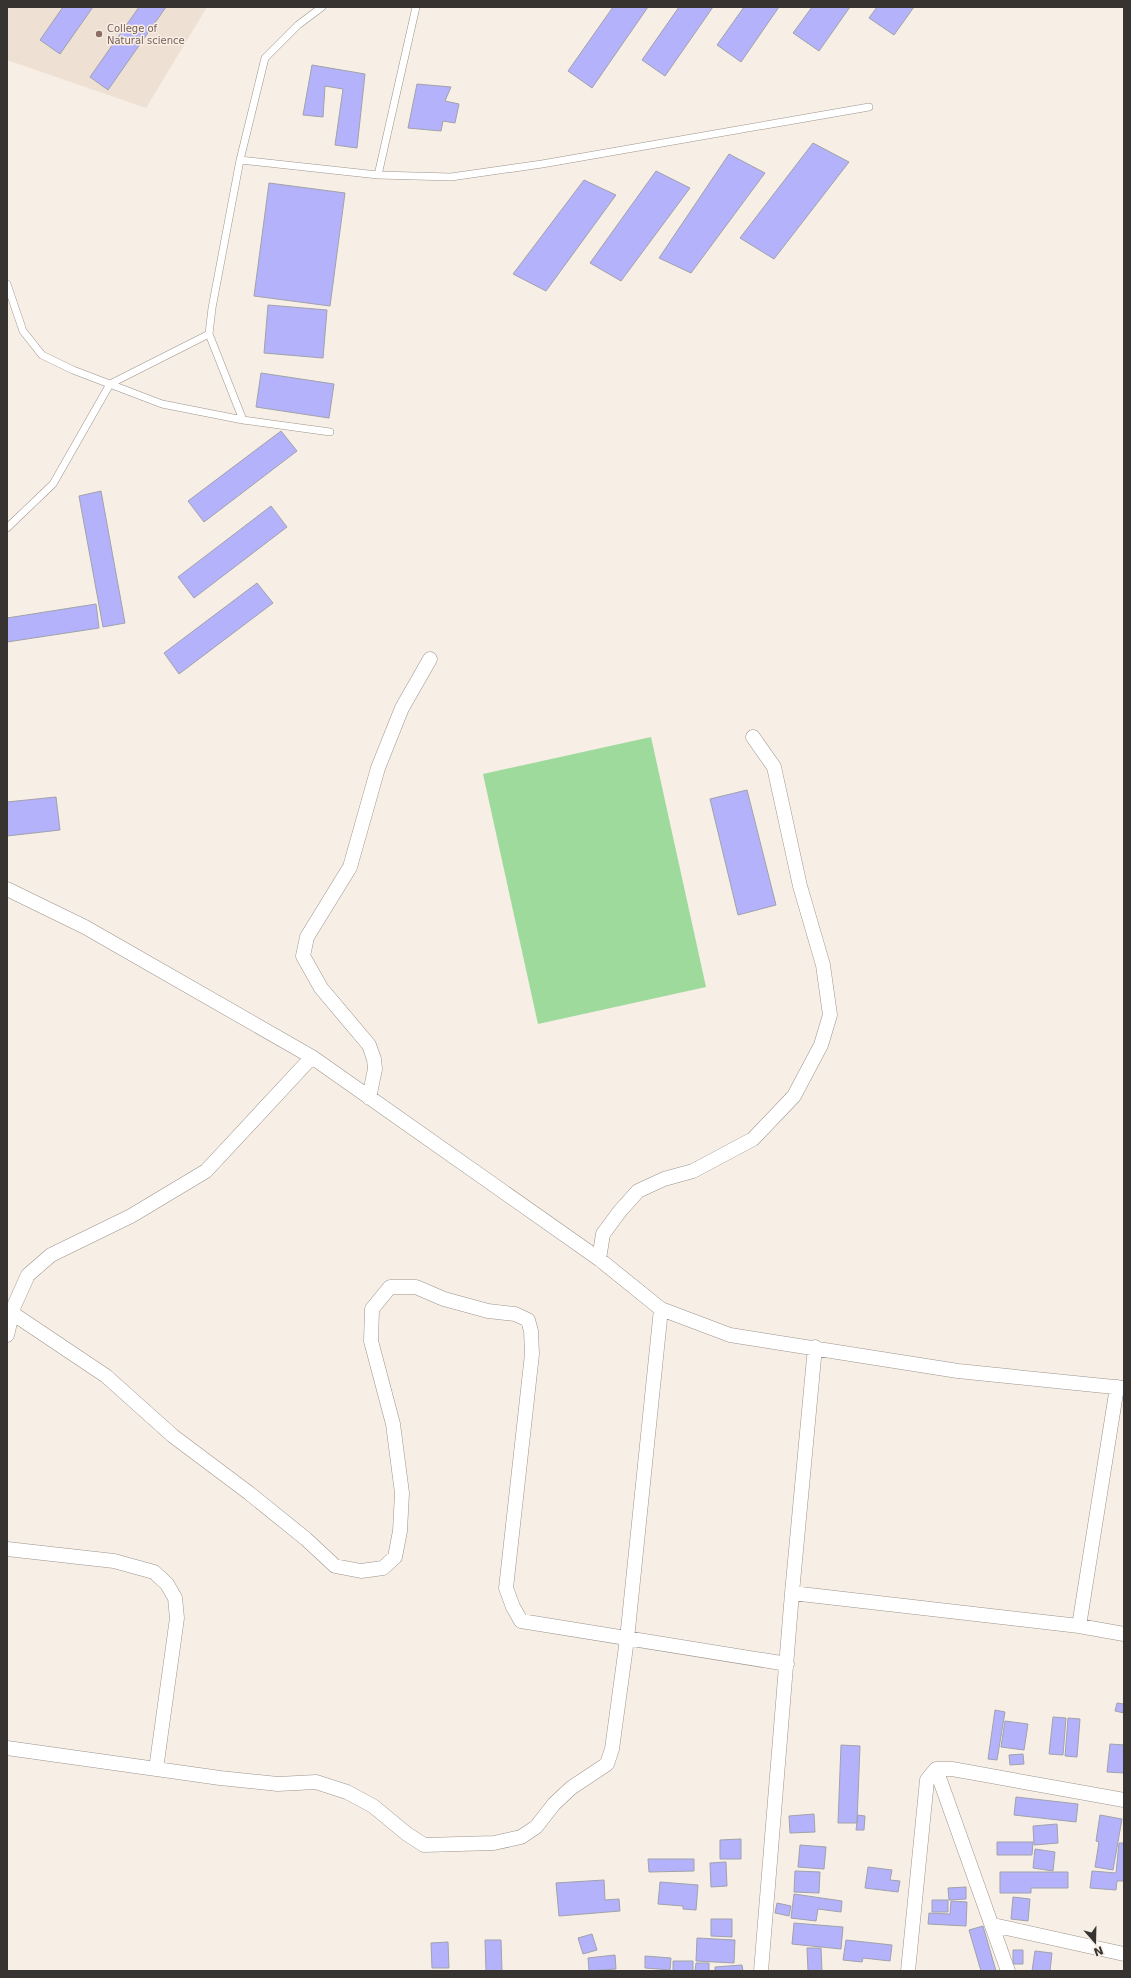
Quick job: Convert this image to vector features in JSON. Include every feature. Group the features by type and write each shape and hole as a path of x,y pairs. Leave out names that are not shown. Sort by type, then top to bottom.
{"street":[{"path":"370,1098 376,1069 369,1045 321,988 303,956 307,937 350,867 378,768 402,708 430,659"},
{"path":"599,1259 603,1234 620,1210 638,1191 664,1179 693,1171 753,1139 794,1096 821,1045 830,1015 824,965 800,886 774,767 753,737"},
{"path":"7,889 85,927 312,1057 599,1259 662,1309 730,1334 958,1371 1120,1388 1079,1626"},
{"path":"7,1336 12,1313 28,1275 51,1255 131,1216 206,1171 312,1057"},
{"path":"12,1313 106,1376 173,1436 249,1493 306,1539 336,1566 361,1571 383,1568 395,1557 400,1531 402,1493 393,1424 371,1341 372,1310 390,1287 416,1287 444,1299 488,1311 515,1314 528,1320 531,1331 532,1354 506,1588 513,1607 521,1621 787,1664"},
{"path":"7,1748 278,1784 316,1782 347,1792 373,1806 407,1834 424,1845 494,1843 521,1837 536,1827 554,1804 571,1788 607,1764 612,1749 627,1639 662,1309"},
{"path":"761,1971 792,1593 815,1347"},
{"path":"7,1549 114,1561 154,1572 167,1584 175,1598 177,1618 156,1769"},
{"path":"792,1593 1079,1626 1124,1634"},
{"path":"936,1769 993,1925 1008,1971"},
{"path":"908,1971 926,1780 936,1769 952,1769 1124,1800"},
{"path":"993,1925 1124,1954"}],"lane":[{"path":"244,420 209,334 212,308 240,160 265,58 298,25 322,7"},
{"path":"378,175 416,7"},
{"path":"240,160 378,175 458,176 542,164 869,107"},
{"path":"7,284 23,331 42,355 73,370 162,404 244,420 330,432"},
{"path":"7,528 53,484 110,384 209,334"}],"shaded area":[{"name":"College of Natural science","path":"7,7 207,7 146,108 7,60"}],"green space":[{"path":"651,737 706,987 538,1024 483,774"}],"building":[{"path":"63,7 93,7 60,54 40,40"},
{"path":"139,7 166,7 108,90 90,77"},
{"path":"613,7 648,7 592,88 568,71"},
{"path":"679,7 713,7 665,76 642,60"},
{"path":"744,7 779,7 741,62 717,45"},
{"path":"812,7 850,7 819,51 793,33"},
{"path":"877,7 914,7 894,35 869,18"},
{"path":"312,65 365,74 357,148 335,145 343,89 325,86 323,117 303,115"},
{"path":"417,84 451,87 445,101 459,104 455,123 443,121 441,131 408,128"},
{"path":"813,143 849,162 774,259 740,238"},
{"path":"729,154 765,173 691,273 659,258"},
{"path":"656,171 690,188 621,281 590,263"},
{"path":"584,180 616,195 546,291 513,274"},
{"path":"269,183 345,193 330,306 254,296"},
{"path":"268,305 327,310 323,358 264,353"},
{"path":"261,373 334,384 329,418 256,407"},
{"path":"281,431 297,451 204,522 188,501"},
{"path":"101,491 125,623 103,627 79,496"},
{"path":"271,506 287,527 194,598 178,577"},
{"path":"257,583 273,603 179,674 164,653"},
{"path":"96,604 99,628 7,642 7,618"},
{"path":"747,790 776,905 738,915 710,799"},
{"path":"56,797 60,830 7,836 7,802"},
{"path":"1124,1701 1124,1713 1115,1711 1117,1703 1123,1704"},
{"path":"995,1710 1005,1712 997,1760 988,1759"},
{"path":"1053,1717 1066,1718 1063,1755 1049,1754"},
{"path":"1068,1718 1080,1719 1077,1757 1065,1756"},
{"path":"1005,1721 1028,1724 1024,1750 1001,1747"},
{"path":"1110,1744 1124,1745 1124,1773 1107,1772"},
{"path":"841,1745 860,1746 857,1823 838,1823"},
{"path":"1023,1754 1024,1764 1010,1765 1009,1755"},
{"path":"1016,1797 1078,1804 1076,1822 1014,1815"},
{"path":"814,1814 815,1832 790,1833 789,1816"},
{"path":"858,1815 865,1816 864,1830 856,1830"},
{"path":"1100,1815 1122,1819 1113,1870 1095,1867 1099,1842 1096,1841"},
{"path":"1057,1824 1058,1843 1034,1845 1033,1826"},
{"path":"741,1839 741,1859 720,1859 720,1840"},
{"path":"997,1842 1033,1842 1032,1855 997,1855"},
{"path":"1119,1843 1124,1843 1124,1881 1117,1881 1116,1890 1090,1888 1092,1871 1116,1873"},
{"path":"800,1845 826,1847 824,1869 798,1867"},
{"path":"1035,1849 1055,1852 1053,1871 1033,1868"},
{"path":"648,1859 694,1859 694,1871 649,1872"},
{"path":"726,1862 727,1886 711,1887 710,1863"},
{"path":"868,1867 892,1870 890,1880 900,1881 898,1892 865,1888"},
{"path":"795,1871 820,1872 819,1893 794,1892"},
{"path":"1000,1872 1068,1872 1068,1888 1031,1888 1031,1893 1000,1893"},
{"path":"604,1880 605,1900 619,1899 620,1911 559,1916 556,1883"},
{"path":"660,1882 698,1885 696,1910 683,1909 683,1906 658,1904"},
{"path":"966,1887 966,1899 949,1900 948,1888"},
{"path":"794,1894 842,1901 841,1912 818,1909 816,1921 791,1918"},
{"path":"1013,1897 1030,1899 1028,1921 1011,1919"},
{"path":"932,1900 948,1900 948,1912 932,1912"},
{"path":"951,1901 967,1902 966,1926 928,1924 929,1913 950,1914"},
{"path":"777,1903 791,1906 789,1916 775,1913"},
{"path":"711,1919 732,1919 732,1937 711,1936"},
{"path":"794,1923 843,1927 841,1949 792,1944"},
{"path":"983,1926 996,1971 981,1971 969,1930"},
{"path":"592,1934 597,1950 583,1954 578,1938"},
{"path":"697,1938 735,1940 734,1963 696,1961"},
{"path":"485,1940 501,1940 502,1971 486,1971"},
{"path":"846,1940 892,1945 890,1961 863,1958 862,1962 843,1960"},
{"path":"448,1942 449,1968 432,1968 431,1943"},
{"path":"807,1948 821,1948 822,1971 808,1971"},
{"path":"1013,1950 1023,1950 1023,1964 1013,1964"},
{"path":"1035,1951 1052,1953 1050,1971 1032,1971"},
{"path":"615,1955 616,1969 589,1971 588,1958"},
{"path":"645,1956 671,1958 670,1970 645,1968"},
{"path":"673,1961 693,1961 693,1971 673,1971"},
{"path":"696,1963 709,1963 709,1971 695,1971"},
{"path":"742,1965 743,1971 715,1971 715,1967"}],"place":[{"name":"College of Natural science","path":"99,34"}]}
